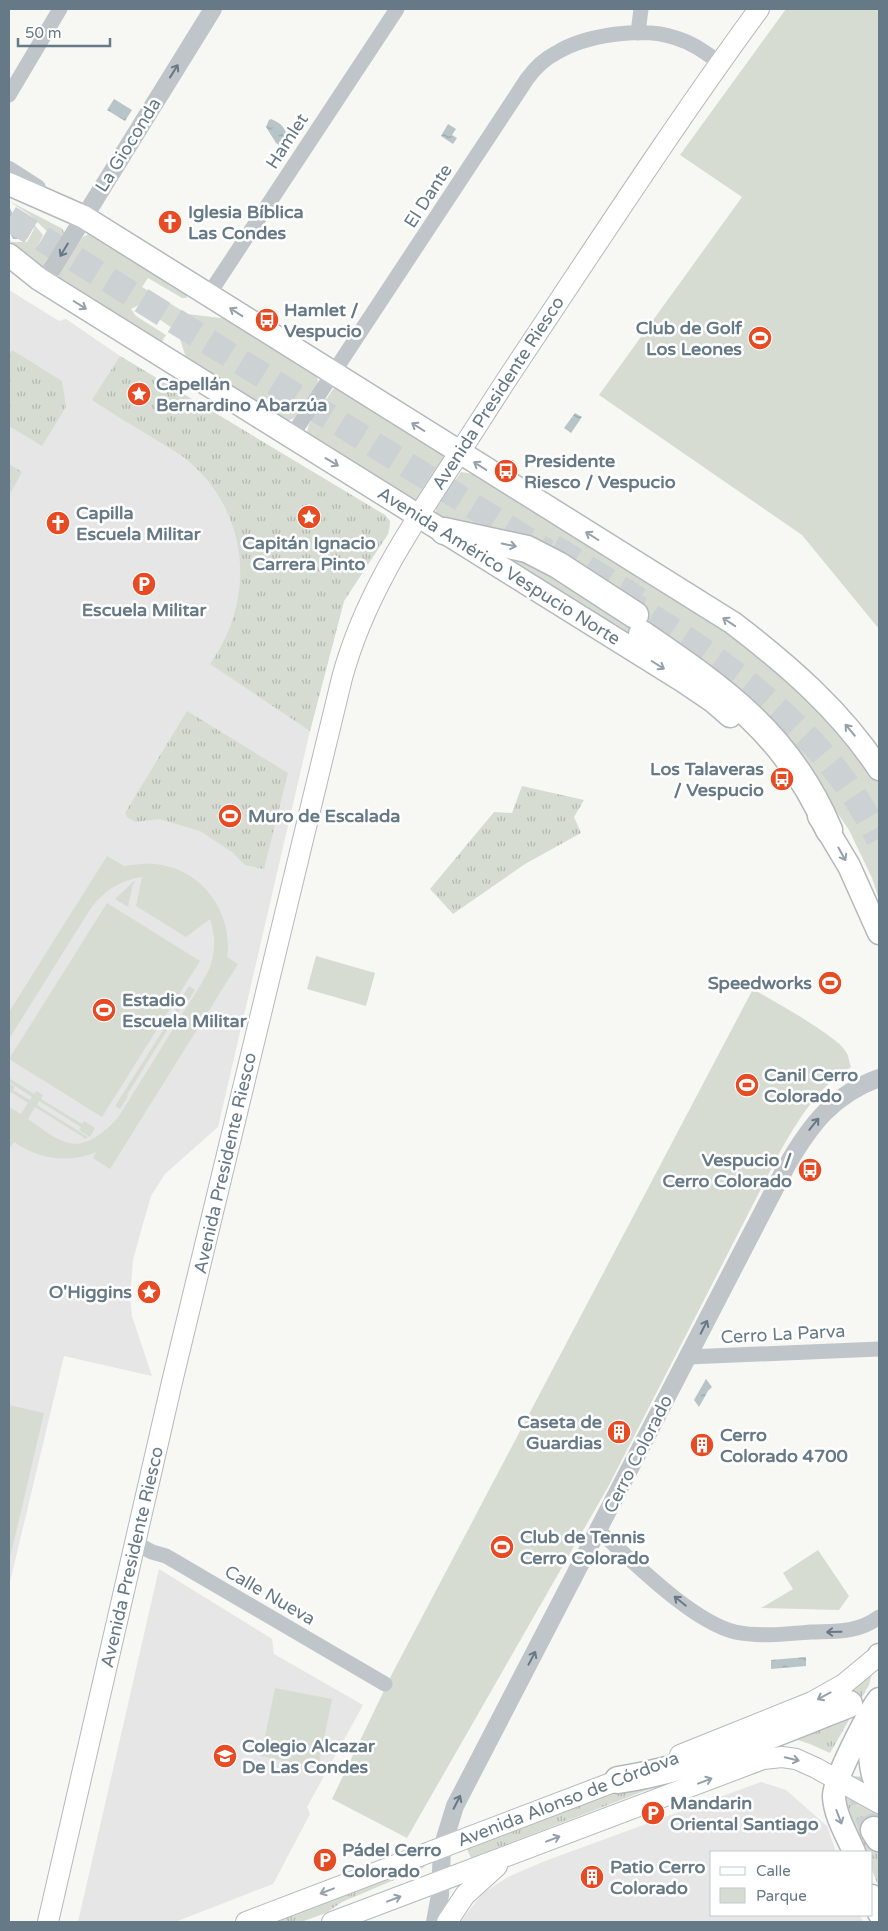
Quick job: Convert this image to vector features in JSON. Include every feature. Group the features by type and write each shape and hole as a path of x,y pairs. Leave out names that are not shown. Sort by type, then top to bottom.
{"highway":[{"path":"444,531 527,549 558,565 712,682 763,728 788,757 806,782 829,830"},
{"path":"618,1780 676,1769 872,1704"}],"main road":[{"name":"Avenida Presidente Riesco","path":"48,1922 172,1382 347,658 372,596 418,515 720,63 759,9"},
{"path":"9,184 84,217 726,619 789,668 834,712 859,741 879,769"},
{"name":"Avenida Américo Vespucio Norte","path":"9,255 42,281"},
{"name":"Avenida Américo Vespucio Norte","path":"9,264 42,281 684,680 714,702 767,750 800,788 829,830 862,892 879,933"},
{"name":"Avenida Alonso de Córdova","path":"246,1922 618,1780 812,1702 844,1684 879,1656"},
{"path":"854,1851 835,1806 834,1793 837,1780 872,1704"},
{"path":"872,1704 873,1730 870,1752 873,1774 879,1791"},
{"name":"Avenida Alonso de Córdova","path":"332,1922 763,1759 789,1757 806,1763 879,1803"},
{"path":"448,1922 465,1895 507,1857"},
{"path":"873,1898 879,1913"}],"street":[{"path":"9,95 60,9"},
{"name":"La Gioconda","path":"42,281 213,9"},
{"name":"Hamlet","path":"209,294 397,9"},
{"path":"638,33 641,9"},
{"name":"El Dante","path":"291,437 533,71 557,52 577,43 638,33 675,37 694,45 720,63"},
{"path":"9,170 84,217"},
{"name":"Cerro Colorado","path":"435,1922 440,1895 442,1848 455,1806 788,1165 806,1134 824,1112 846,1094 879,1078"},
{"name":"Cerro La Parva","path":"688,1358 879,1349"},
{"path":"598,1531 687,1606 726,1629 747,1634 848,1631 864,1626 879,1617"},
{"name":"Calle Nueva","path":"135,1543 152,1552 166,1556 385,1684"}],"shaded area":[{"path":"9,290 59,321 66,319 120,356 385,515 390,521 390,527 388,534 344,601 310,731 218,1127 165,1174 151,1196 144,1220 133,1260 130,1297 132,1316 152,1376 64,1356 9,1586"},
{"name":"Colegio Alcazar De Las Condes","path":"159,1569 272,1639 274,1654 363,1705 307,1807 310,1814 273,1884 175,1922 78,1922"},
{"path":"761,1782 786,1790 827,1826 836,1851 710,1851 710,1916 860,1916 863,1922 460,1922 483,1893 508,1877 545,1861"}],"green space":[{"name":"Club de Golf Los Leones","path":"786,9 879,9 879,629 802,535 599,395 742,197 680,155"},
{"path":"9,201 63,229 64,235 60,244 30,215"},
{"path":"32,222 43,235 38,245 44,249 49,241 56,249 42,271 9,250 9,238 11,242 27,242 34,229"},
{"path":"90,233 189,294 186,298 182,298 148,278 142,287 188,314 228,319 317,376 317,386 294,418 285,422 186,358 180,339 172,328 139,305 131,309 136,316 166,335 160,345 62,282 59,278 59,272 83,237"},
{"path":"12,350 62,381 66,407 42,446 9,426 9,355"},
{"path":"120,356 385,515 390,521 388,534 344,601 310,731 210,664 224,640 234,614 239,588 240,562 236,536 227,511 213,487 194,466 174,451 92,400"},
{"path":"334,388 337,388 443,454 444,459 417,499 414,500 310,436 307,432 309,424"},
{"path":"9,464 22,472 11,492 9,491"},
{"path":"461,472 473,474 528,509 570,531 709,617 801,690 879,780 879,900 872,878 849,830 807,769 635,642 464,529 436,514 436,508"},
{"path":"187,711 288,773 264,869 245,865 232,852 200,831 159,819 136,822 127,817 125,813"},
{"path":"522,786 584,800 574,817 581,833 525,864 453,914 430,889 494,812 512,813"},
{"path":"107,856 124,866 156,864 181,871 194,878 205,888 221,913 226,927 227,957 238,964 110,1169 93,1158 96,1152 86,1156 65,1159 43,1156 14,1142 9,1149 9,1107 21,1114 28,1103 11,1092 9,1095 9,1083 15,1087 13,1090 30,1100 32,1097 9,1082 9,1078 34,1094 36,1091 43,1095 41,1099 82,1124 84,1121 95,1128 90,1137 79,1130 81,1127 39,1101 37,1105 88,1137 86,1139 35,1107 28,1119 48,1133 58,1139 76,1144 83,1143 97,1136 119,1116 203,981 214,951 214,935 210,919 186,937 136,906 142,877 134,878 113,887 101,896 91,908 9,1039 9,1012"},
{"path":"134,881 135,883 133,884 128,907 115,899"},
{"name":"Estadio Escuela Militar","path":"107,903 200,961 102,1117 9,1059"},
{"path":"316,956 375,973 366,1006 307,989"},
{"path":"189,986 195,990 186,1004 184,1003 120,1109 115,1106 181,1002 180,1000"},
{"path":"753,989 831,1037 848,1055 851,1067 819,1093 795,1126 781,1150 608,1487 407,1838 332,1799 392,1674"},
{"path":"9,1405 44,1413 9,1562"},
{"path":"818,1550 849,1596 839,1610 761,1608 793,1589 783,1573"},
{"path":"869,1673 872,1674 869,1685 830,1753 792,1738"},
{"path":"275,1688 332,1699 318,1768 261,1756"},
{"path":"693,1772 471,1858 465,1845 622,1784"},
{"path":"845,1787 879,1809 879,1888 873,1873 873,1851 864,1851 843,1801"},
{"path":"419,1862 425,1867 342,1902 326,1913 301,1922 263,1922"}],"water":[{"path":"114,99 132,110 125,121 107,110"},
{"path":"271,119 280,124 286,132 288,139 282,147 276,143 266,127"},
{"path":"448,124 456,129 452,135 457,138 453,144 441,136"},
{"path":"9,206 14,217 28,217 33,228 27,239 13,239 9,231"},
{"path":"575,413 582,417 571,433 564,428"},
{"path":"706,1379 712,1387 699,1407 694,1400"},
{"path":"806,1657 806,1666 771,1669 771,1660"}],"tunnel":[{"path":"9,218 547,552"},
{"path":"553,547 639,600"},
{"path":"618,596 731,671 800,730 830,763 856,799 879,839"},
{"path":"873,1740 863,1762 861,1785 865,1808 874,1830"}],"place":[{"name":"Iglesia Bíblica Las Condes","path":"170,222"},
{"name":"Hamlet / Vespucio","path":"267,320"},
{"name":"Club de Golf Los Leones","path":"760,338"},
{"name":"Capellán Bernardino Abarzúa","path":"139,394"},
{"name":"Presidente Riesco / Vespucio","path":"506,471"},
{"name":"Capitán Ignacio Carrera Pinto","path":"309,517"},
{"name":"Capilla Escuela Militar","path":"58,523"},
{"name":"Escuela Militar","path":"144,584"},
{"name":"Los Talaveras / Vespucio","path":"782,779"},
{"name":"Muro de Escalada","path":"230,816"},
{"name":"Speedworks","path":"830,983"},
{"name":"Estadio Escuela Militar","path":"104,1010"},
{"name":"Canil Cerro Colorado","path":"747,1085"},
{"name":"Vespucio / Cerro Colorado","path":"810,1170"},
{"name":"O'Higgins","path":"149,1292"},
{"name":"Caseta de Guardias","path":"619,1432"},
{"name":"Cerro Colorado 4700","path":"702,1445"},
{"name":"Club de Tennis Cerro Colorado","path":"502,1547"},
{"name":"Colegio Alcazar De Las Condes","path":"225,1756"},
{"name":"Mandarin Oriental Santiago","path":"653,1813"},
{"name":"Pádel Cerro Colorado","path":"325,1860"},
{"name":"Patio Cerro Colorado","path":"592,1877"}]}
